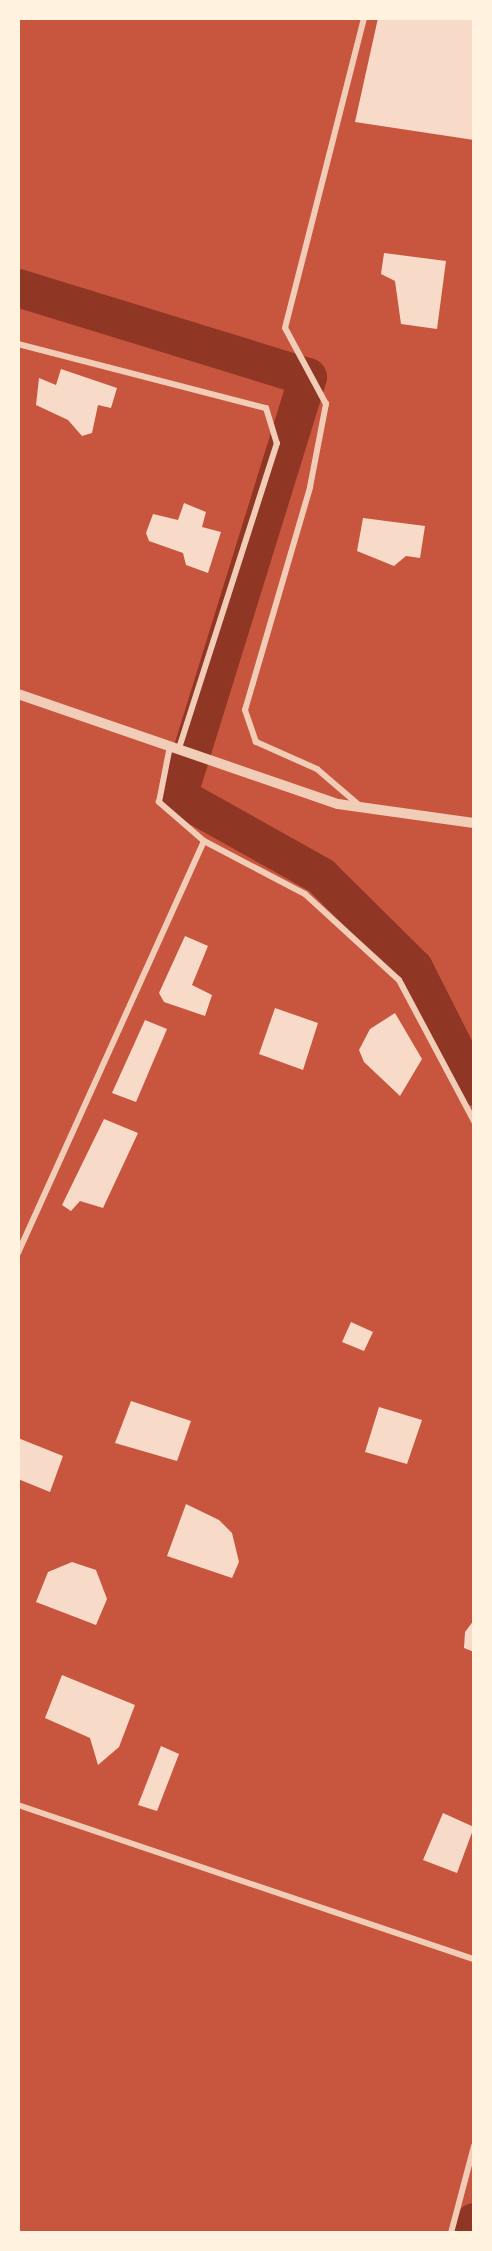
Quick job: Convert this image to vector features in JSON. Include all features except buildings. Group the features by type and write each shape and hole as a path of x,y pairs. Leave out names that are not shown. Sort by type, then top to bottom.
{"street":[{"path":"362,807 317,769 256,742 245,710 310,487 326,404 285,327 364,18"},
{"path":"18,344 266,408 277,443 159,802 204,841 305,894 399,980 474,1121"},
{"path":"18,694 338,804 474,823"},
{"path":"18,1253 204,841"},
{"path":"18,1805 474,1959"},
{"path":"451,2233 474,2146"}],"waterway":[{"path":"18,288 308,377 178,796 321,876 414,968 474,1087"},
{"path":"471,2233 474,2222"}]}
